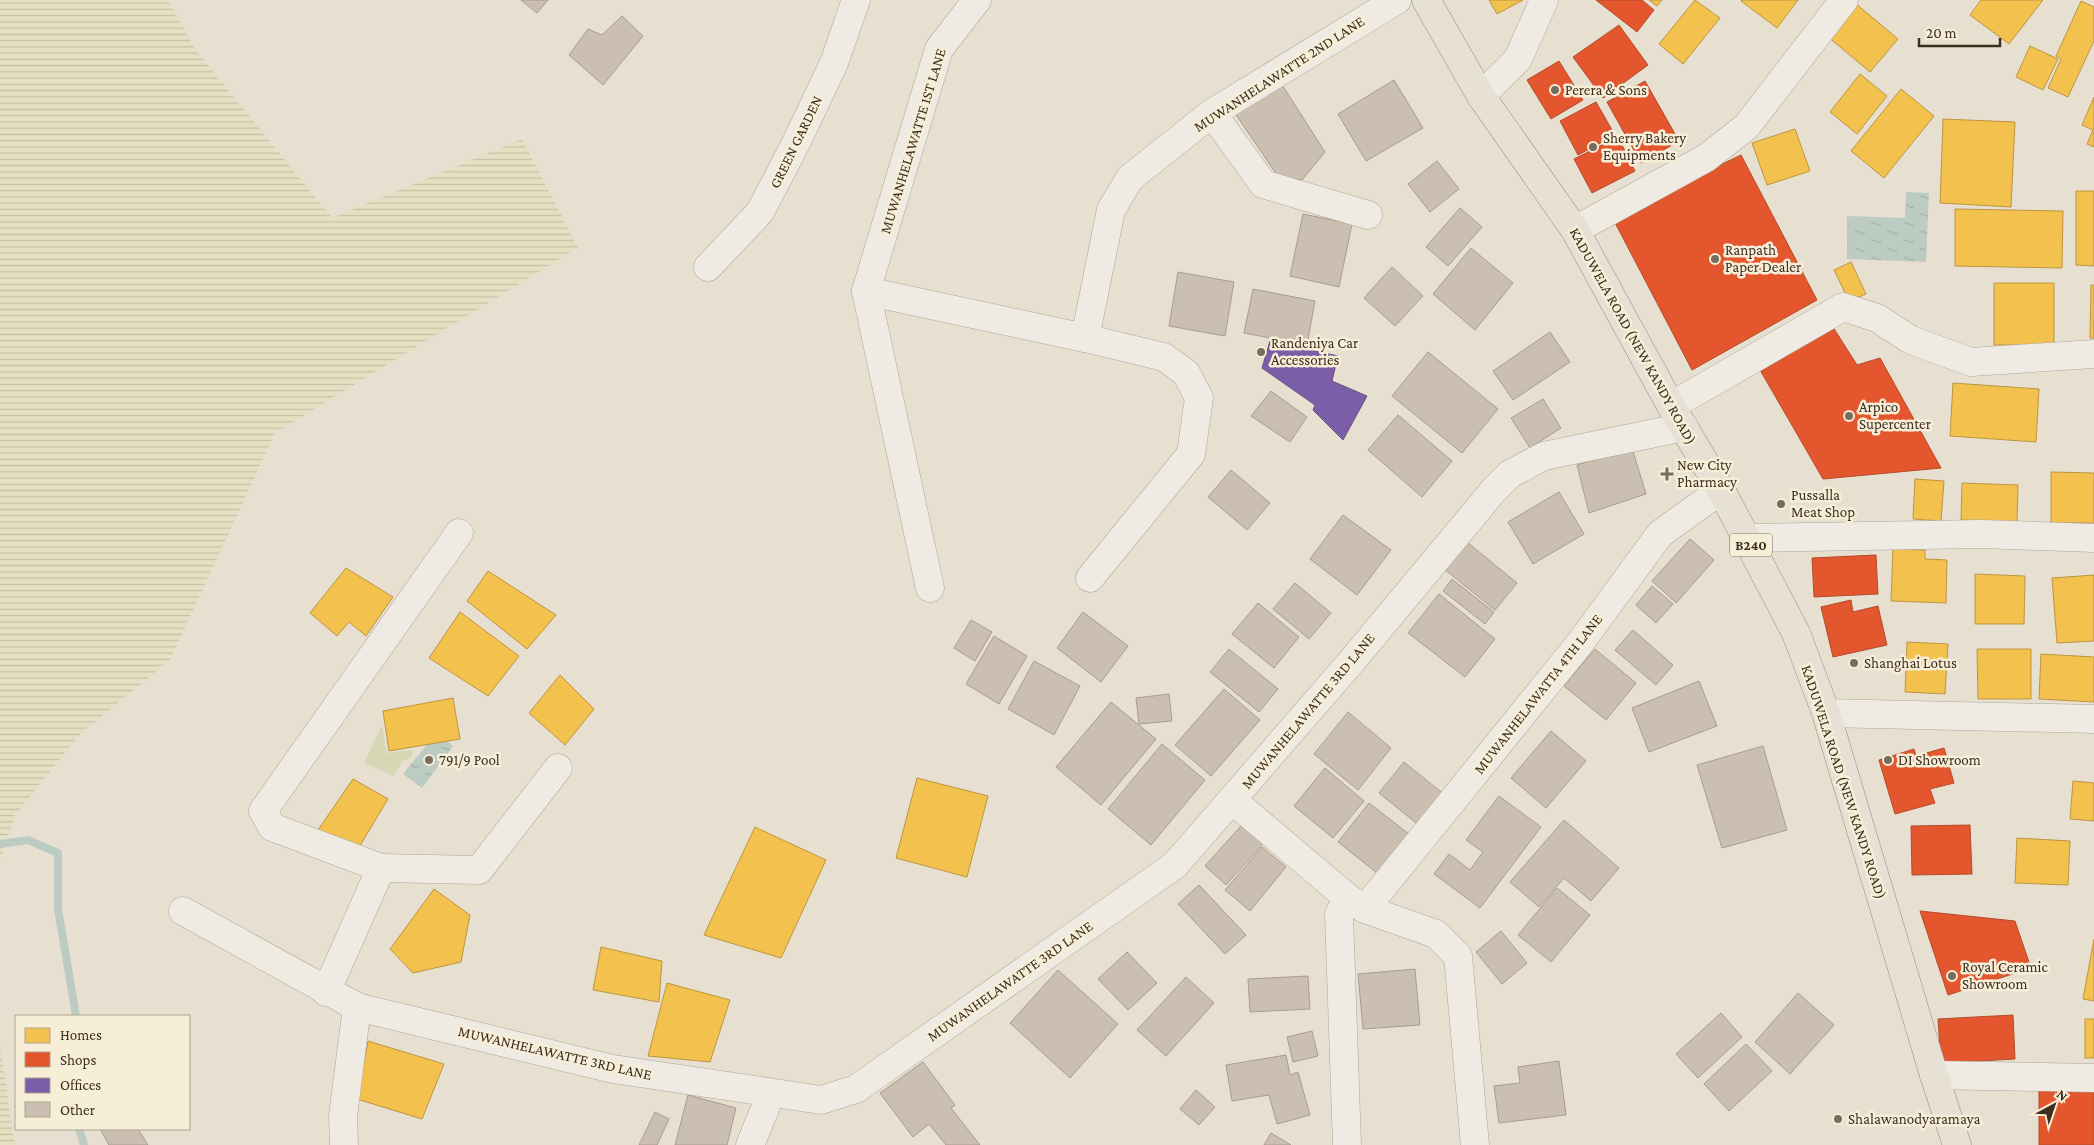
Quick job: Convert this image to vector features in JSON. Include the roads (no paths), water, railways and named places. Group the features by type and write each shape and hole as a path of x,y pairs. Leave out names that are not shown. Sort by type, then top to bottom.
{"main road":[{"name":"KADUWELA ROAD (NEW KANDY ROAD)","path":"1426,0 1481,96 1575,230 1677,417 1721,490 1796,633 1826,713 1934,1075 1958,1145"}],"street":[{"name":"GREEN GARDEN","path":"708,267 760,212 796,143 834,63 856,0"},
{"name":"MUWANHELAWATTE 1ST LANE","path":"866,291 939,48 977,0"},
{"name":"MUWANHELAWATTE 2ND LANE","path":"1085,338 1111,210 1130,178 1212,113 1397,0"},
{"path":"1481,96 1518,59 1544,0"},
{"path":"1575,230 1706,158 1746,127 1844,0"},
{"path":"1212,113 1263,184 1368,215"},
{"path":"930,588 866,291 1164,357 1186,373 1199,398 1191,454 1090,578"},
{"name":"MUWANHELAWATTE 3RD LANE","path":"183,911 326,992 357,1007 613,1069 821,1100 856,1089 1175,864 1350,662 1494,490 1510,474 1544,456 1677,417 1843,307 1877,318 1911,340 1971,362 2094,354"},
{"name":"MUWANHELAWATTA 4TH LANE","path":"1347,1145 1339,914 1357,904 1580,643 1660,534 1721,490"},
{"path":"459,533 263,811 272,827 381,868 479,870 558,768"},
{"path":"1747,538 1981,534 2094,538"},
{"path":"1826,713 2094,719"},
{"path":"1232,800 1357,904 1436,934 1458,956 1475,1145"},
{"path":"326,992 381,868"},
{"path":"344,1145 342,1116 357,1007"},
{"path":"1934,1075 2094,1078"},
{"path":"750,1145 771,1094"}],"water":[{"path":"1906,192 1929,193 1926,262 1847,259 1847,216 1905,218"},
{"name":"791/9 Pool","path":"437,732 453,746 422,788 403,774"}],"waterway":[{"path":"0,844 28,840 58,853 58,909 76,1015"},
{"path":"79,1130 84,1145"}],"place":[{"name":"Perera & Sons","path":"1555,90"},
{"name":"Sherry Bakery Equipments","path":"1593,147"},
{"name":"Ranpath Paper Dealer","path":"1715,259"},
{"name":"Randeniya Car Accessories","path":"1261,352"},
{"name":"Arpico Supercenter","path":"1849,416"},
{"name":"New City Pharmacy","path":"1667,474"},
{"name":"Pussalla Meat Shop","path":"1781,504"},
{"name":"Shanghai Lotus","path":"1854,663"},
{"name":"791/9 Pool","path":"429,760"},
{"name":"DI Showroom","path":"1888,760"},
{"name":"Royal Ceramic Showroom","path":"1952,976"},
{"name":"Shalawanodyaramaya","path":"1838,1119"}]}
